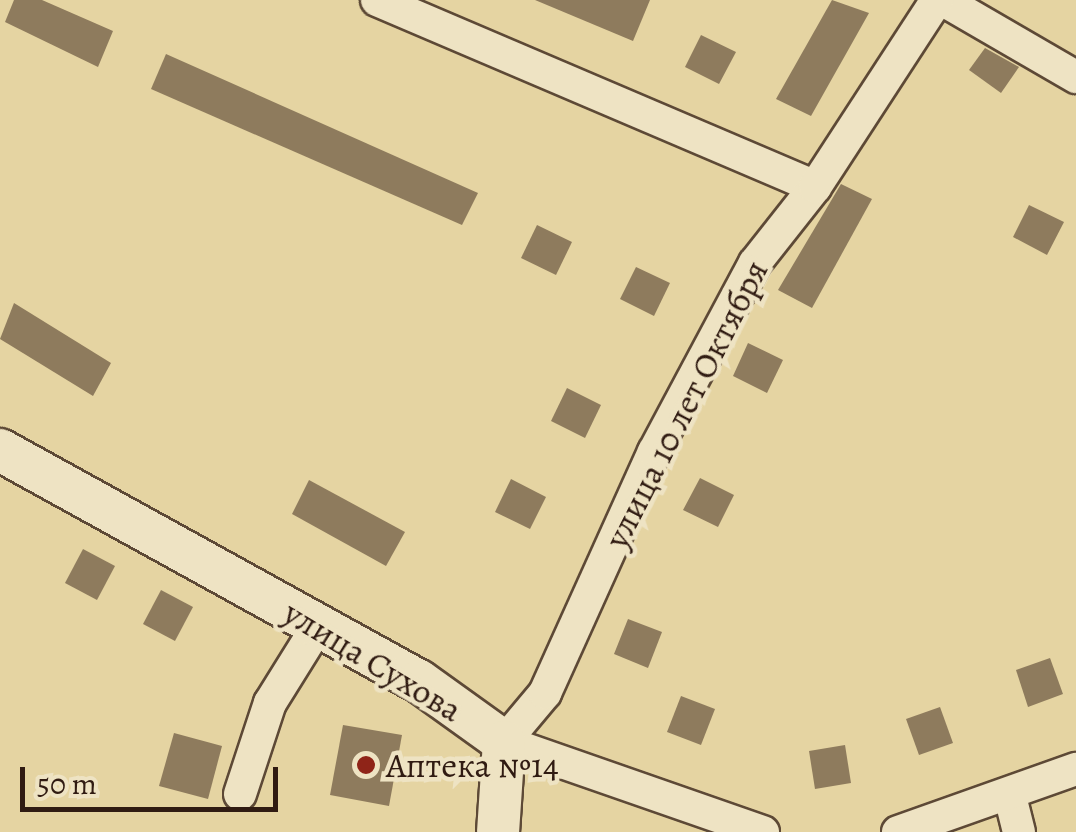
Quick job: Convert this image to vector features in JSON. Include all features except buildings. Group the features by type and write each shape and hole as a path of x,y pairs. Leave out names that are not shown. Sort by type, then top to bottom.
{"street":[{"path":"378,0 814,187"},
{"path":"940,0 1076,77"},
{"name":"улица 10 лет Октября","path":"504,742 545,693 654,452 755,263 814,187 940,0"},
{"name":"улица Сухова","path":"0,450 419,681 504,742 764,832"},
{"path":"240,794 270,703 318,626"},
{"path":"498,832 504,742"},
{"path":"898,832 1076,770"},
{"path":"1010,796 1020,832"}],"place":[{"name":"Аптека №14","path":"366,765"}]}
